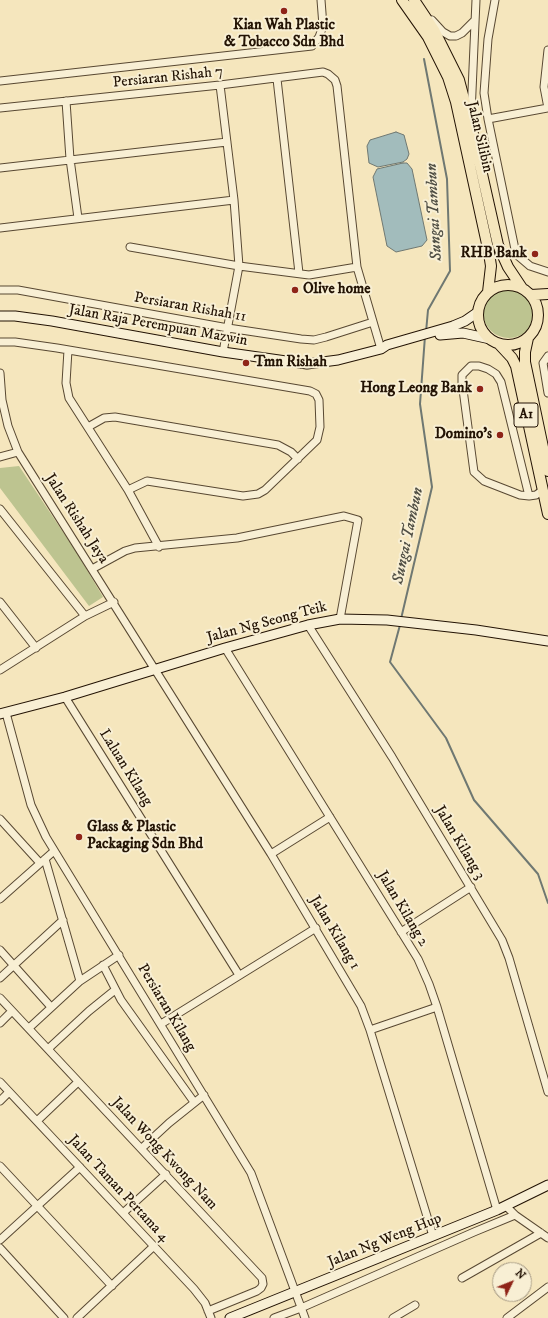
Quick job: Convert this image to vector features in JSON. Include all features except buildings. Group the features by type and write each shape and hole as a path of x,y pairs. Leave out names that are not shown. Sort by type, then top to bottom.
{"main road":[{"name":"Jalan Silibin","path":"402,0 428,37 448,77 456,102 489,253 491,266 488,292"},
{"name":"Jalan Silibin","path":"414,0 441,43 459,80 471,125 498,245 508,267 522,288"},
{"path":"490,339 480,325 478,312 480,303 488,292 503,285 522,288 531,295 537,307 538,320"},
{"path":"531,295 548,294"},
{"name":"Jalan Raja Perempuan Mazwin","path":"0,316 15,316 52,321 223,352 307,364 338,360 381,349 387,344 446,331 478,312"},
{"name":"A1","path":"548,312 538,320 535,330 528,338 525,352 525,362 548,471"},
{"name":"Jalan Raja Perempuan Mazwin","path":"446,331 490,339"},
{"path":"500,344 515,345 528,338"},
{"name":"A1","path":"490,339 500,344 512,358 516,366 542,495 548,514"},
{"name":"Jalan Ng Seong Teik","path":"3,713 225,648 308,625 340,619 387,620 418,623 548,641"},
{"name":"Jalan Ng Weng Hup","path":"230,1318 497,1210 548,1185"}],"street":[{"name":"Persiaran Rishah 7","path":"0,81 312,46 319,37 323,26 321,0"},
{"name":"Jalan Silibin","path":"471,125 476,0"},
{"path":"495,0 488,39 484,93 488,119 516,254 530,266 548,272"},
{"path":"424,14 443,32 450,36 456,36 462,33 475,20"},
{"path":"488,119 548,108 544,87 548,50"},
{"name":"Persiaran Rishah 7","path":"0,108 277,79 323,72 328,74 336,80 357,267"},
{"path":"277,79 299,273"},
{"path":"220,85 234,200 239,266 223,352"},
{"path":"66,101 70,160 78,218"},
{"path":"0,168 227,142"},
{"path":"0,228 234,200"},
{"path":"130,247 239,266 316,275 357,267 381,349"},
{"name":"Persiaran Rishah 11","path":"0,290 18,290 228,328 314,340 373,322"},
{"path":"0,342 15,342 68,350 310,391 316,394 318,400 319,434 317,440 266,490 252,496 243,496 153,481 142,482 128,490"},
{"path":"68,350 66,391 128,490 159,547"},
{"path":"548,356 543,363 548,393"},
{"path":"471,366 479,366 488,369 496,374 501,382 542,495 484,481 474,472 462,382 462,375 471,366"},
{"name":"Jalan Rishah Jaya","path":"0,373 1,400 8,426 18,452 155,669"},
{"path":"88,427 104,418 115,417 278,444 291,452 298,459"},
{"path":"0,457 18,452"},
{"path":"0,509 85,616"},
{"path":"92,569 126,551 135,548 159,547 237,538 344,516 358,520 340,619"},
{"path":"0,602 36,648"},
{"path":"0,670 85,616 114,602"},
{"name":"Jalan Kilang 3","path":"308,625 392,757 493,924 509,958 548,1092"},
{"name":"Jalan Kilang 2","path":"225,648 401,932 429,984 497,1210"},
{"name":"Jalan Kilang 1","path":"155,669 271,854 354,993 370,1030 433,1236"},
{"name":"Laluan Kilang","path":"65,696 239,975"},
{"name":"Persiaran Kilang","path":"3,713 31,805 54,851 251,1173 305,1318"},
{"path":"271,854 330,817"},
{"path":"0,820 43,861 63,920 80,980"},
{"path":"0,899 54,851"},
{"path":"401,932 471,887"},
{"path":"0,978 63,920"},
{"path":"161,1024 316,928"},
{"path":"0,950 51,1007"},
{"path":"29,1028 80,980 119,955"},
{"path":"103,965 115,990 194,1102"},
{"path":"48,1050 89,1011 115,990"},
{"name":"Jalan Wong Kwong Nam","path":"0,998 262,1278 263,1284 257,1291 210,1314"},
{"path":"370,1030 437,1007"},
{"path":"0,1023 12,1011"},
{"name":"Jalan Taman Pertama 4","path":"0,1082 194,1289 210,1314"},
{"path":"37,1121 78,1082"},
{"path":"0,1101 9,1092"},
{"path":"142,1148 204,1095"},
{"path":"0,1166 112,1286"},
{"path":"0,1240 80,1167"},
{"path":"123,1213 166,1174"},
{"path":"506,1206 515,1215 548,1238"},
{"path":"274,1318 301,1308 515,1215"},
{"path":"462,1278 541,1233"},
{"path":"77,1318 154,1246"},
{"path":"0,1248 64,1318"},
{"path":"507,1318 548,1287"},
{"path":"392,1318 415,1305"}],"green space":[{"path":"509,286 519,288 527,294 533,302 535,312 533,322 527,330 519,336 509,338 499,336 491,330 485,322 483,312 485,302 491,294 499,288"},
{"path":"19,466 77,553 103,597 89,606 0,488 0,468"}],"water":[{"path":"396,132 404,135 409,154 407,159 403,162 378,167 369,163 367,146 370,140"},
{"path":"407,163 412,169 427,240 422,246 396,252 387,246 373,177 377,169"}],"waterway":[{"name":"Sungai Tambun","path":"424,59 447,179 450,271 428,310 426,332"},
{"name":"Sungai Tambun","path":"401,619 432,487 420,404 425,336"},
{"name":"Sungai Tambun","path":"400,625 390,662 446,738 474,800 538,874 548,903"}],"place":[{"name":"Kian Wah Plastic & Tobacco Sdn Bhd","path":"284,11"},
{"name":"RHB Bank","path":"535,254"},
{"name":"Olive home","path":"295,290"},
{"name":"Tmn Rishah","path":"246,363"},
{"name":"Hong Leong Bank","path":"480,389"},
{"name":"Domino's","path":"500,435"},
{"name":"Glass & Plastic Packaging Sdn Bhd","path":"79,837"}]}
